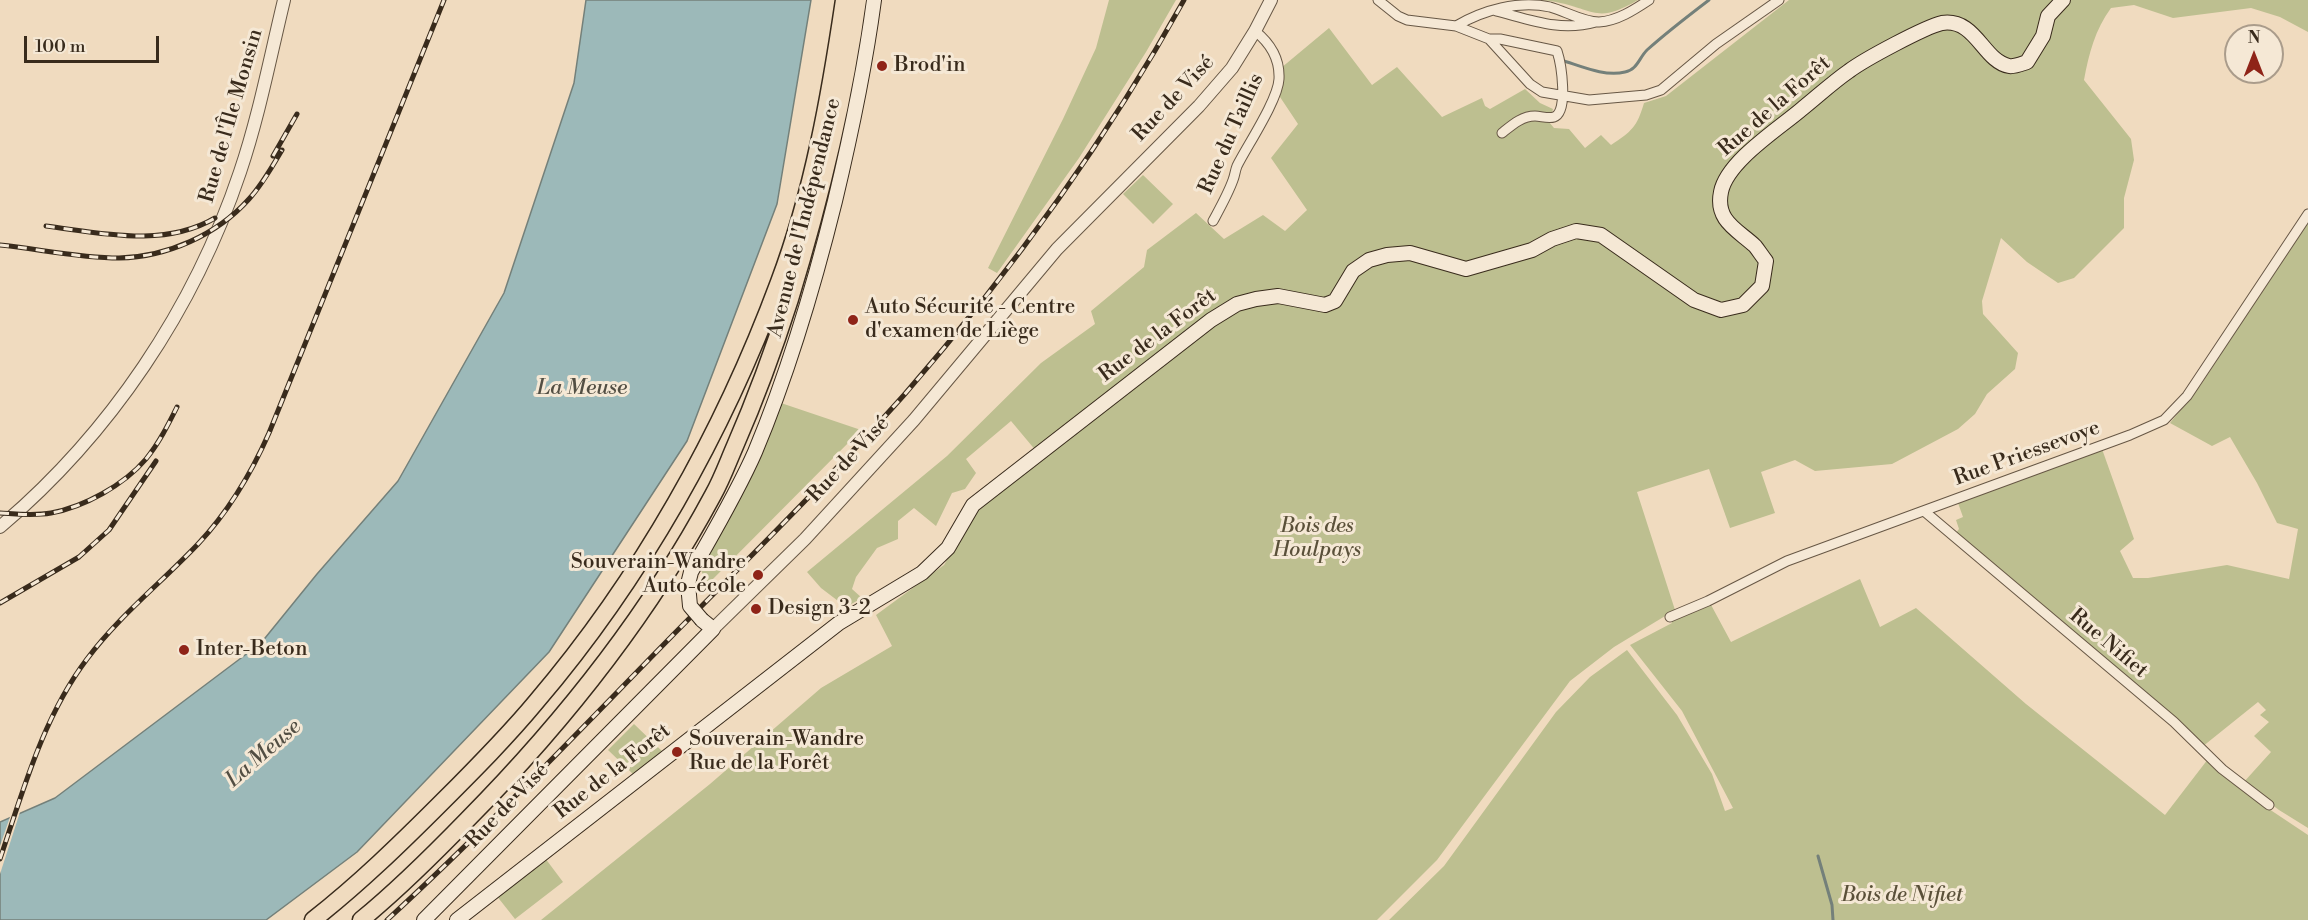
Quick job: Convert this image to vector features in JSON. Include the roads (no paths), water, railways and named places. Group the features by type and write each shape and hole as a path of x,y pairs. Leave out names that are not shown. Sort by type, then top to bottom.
{"highway":[{"path":"313,920 368,874 411,833 483,761 537,702 594,627 643,556 689,479 733,394 780,281 798,224 826,108 844,0"},
{"path":"361,920 432,855 507,780 558,723 619,645 669,571 714,493 754,404 775,346 811,229 840,110 858,0"}],"main road":[{"name":"Avenue de l'Indépendance","path":"713,629 690,606 687,598 691,572 754,453 793,352 820,261 848,150 868,46 874,0"},
{"name":"Rue de la Forêt","path":"456,920 839,623 922,573 948,548 974,505 1202,327 1237,304 1278,296 1326,305 1335,301 1353,271 1369,260 1387,255 1410,253 1466,269 1532,250 1552,239 1576,231 1601,235 1694,300 1721,310 1743,305 1762,286 1766,261 1755,247 1735,232 1725,219 1721,191 1728,175 1745,156 1850,70 1916,34 1942,23 1967,28 1998,60 2008,66 2027,62 2043,36 2048,16 2063,0"},
{"name":"Rue de Visé","path":"424,920 713,629"}],"street":[{"name":"Rue de l'Île Monsin","path":"0,527 46,485 104,420 161,339 193,283 220,225 240,172 258,110 284,0"},
{"name":"Rue de Visé","path":"713,629 805,539 914,420 1057,249 1199,106 1232,68 1271,0"},
{"path":"1494,11 1552,26 1578,27 1622,16 1650,0"},
{"path":"1489,39 1530,84 1542,92 1589,100 1646,95 1661,90 1716,44 1779,0"},
{"path":"1383,1 1407,20 1456,26 1489,39 1500,39 1557,51 1562,81 1561,111 1557,116 1551,118 1526,117 1502,133"},
{"path":"1456,26 1476,16 1513,4 1549,7 1596,22"},
{"name":"Rue du Taillis","path":"1213,221 1234,179 1235,170 1260,125 1279,82 1279,71 1273,51 1268,42 1255,31"},
{"name":"Rue Priessevoye","path":"1670,617 1787,561 2043,468 2164,420 2187,396 2308,214"},
{"name":"Rue Nifiet","path":"1924,511 2174,722 2222,769 2269,805"}],"water":[{"name":"La Meuse","path":"586,0 811,0 777,204 687,441 549,652 357,852 266,920 0,920 0,822 55,798 261,643 398,481 504,293 574,83"}],"waterway":[{"path":"1561,60 1601,72 1629,71 1647,50 1709,0"},
{"path":"1818,856 1832,905 1833,920"}],"railway":[{"path":"0,859 46,730 72,681 99,643 209,532 229,506 255,463 444,0"},
{"path":"387,920 530,781 818,488 904,395 982,302 1054,205 1122,104 1184,0"},
{"path":"273,156 297,114"},
{"path":"0,245 104,258 137,257 173,248 206,233 236,212 267,176 282,150"},
{"path":"46,226 110,234 154,236 175,233 215,218"},
{"path":"0,513 32,515 51,513 77,506 103,494 127,478 146,459 177,407"},
{"path":"0,603 79,557 109,530 156,461"}],"place":[{"name":"Brod'in","path":"882,66"},
{"name":"Auto Sécurité - Centre d'examen de Liège","path":"853,320"},
{"name":"Souverain-Wandre Auto-école","path":"758,575"},
{"name":"Design 3-2","path":"756,609"},
{"name":"Inter-Beton","path":"184,650"},
{"name":"Souverain-Wandre Rue de la Forêt","path":"677,752"}],"park label":[{"name":"Bois des Houlpays","path":"1317,539"},
{"name":"Bois de Nifiet","path":"1902,896"}]}
